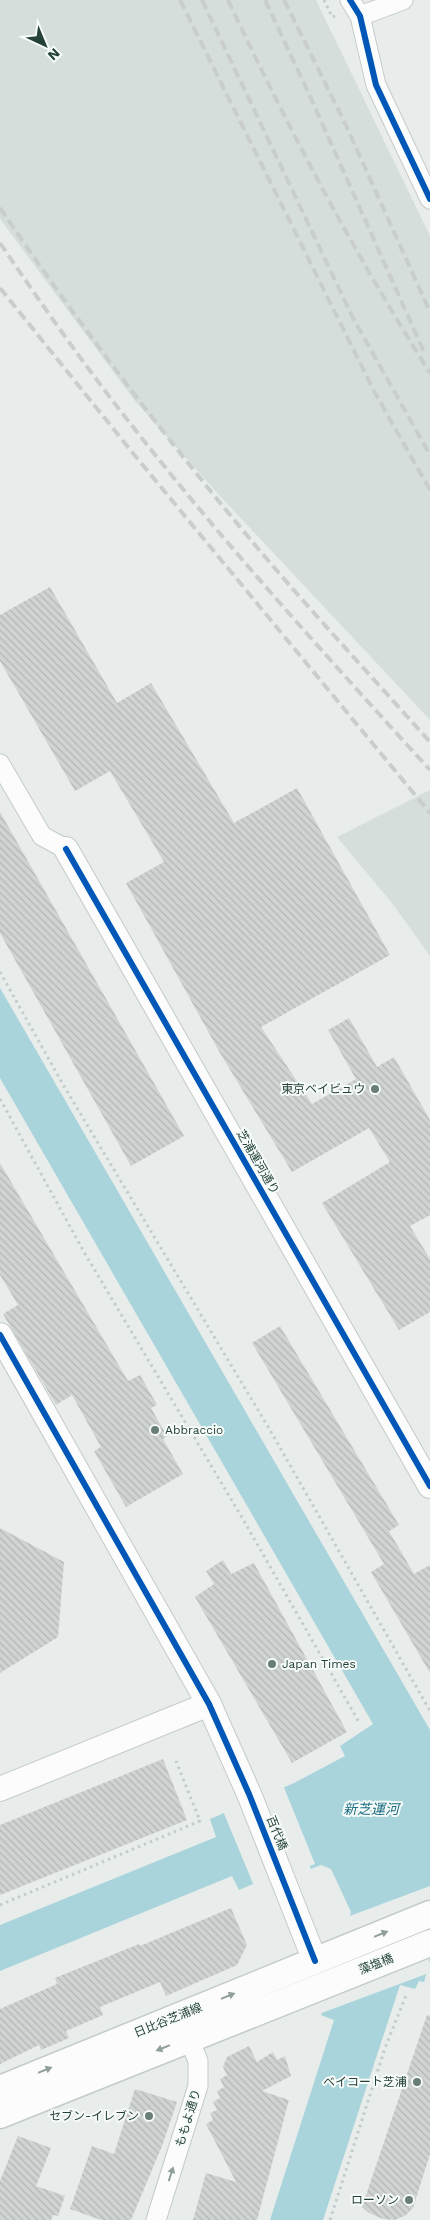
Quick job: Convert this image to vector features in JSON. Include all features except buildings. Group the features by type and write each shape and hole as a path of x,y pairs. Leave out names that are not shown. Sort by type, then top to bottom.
{"main road":[{"name":"藻塩橋","path":"324,1966 430,1914"},
{"name":"藻塩橋","path":"324,1966 430,1943"},
{"name":"日比谷芝浦線","path":"0,2115 185,2027 324,1966"},
{"name":"日比谷芝浦線","path":"0,2089 185,2027"}],"street":[{"path":"349,0 360,16 376,85 430,199"},
{"path":"360,16 403,0"},
{"path":"0,764 42,836 66,849"},
{"name":"芝浦運河通り","path":"66,849 430,1486"},
{"name":"百代橋","path":"0,1335 209,1704 285,1881 324,1966"},
{"path":"0,1789 209,1704"},
{"name":"ももよ通り","path":"156,2220 198,2086 198,2061 185,2027"}],"path":[{"path":"0,972 65,1088 270,1430 430,1711"},
{"path":"0,1099 84,1252 244,1522 360,1724"},
{"path":"0,1905 200,1821 176,1761"},
{"path":"330,2220 385,2048 407,1993"}],"shaded area":[{"path":"0,0 316,0 430,236 430,720 220,496 135,401 0,219"},
{"path":"430,790 430,956 392,903 337,837"}],"water":[{"name":"新芝運河","path":"0,988 430,1730 430,1960 424,1982 419,1981 415,1989 400,1985 323,2220 270,2220 334,2020 321,2015 351,1912 331,1869 321,1865 311,1869 308,1861 239,1890 232,1876 0,1971 0,1925 216,1837 210,1819 294,1783 345,1756 340,1746 373,1724 0,1078"}],"pier":[{"path":"283,1785 315,1864 307,1867 307,1865 254,1886 223,1811"},
{"path":"430,1886 429,1973 319,2014 347,1917"}],"railway":[{"path":"180,0 375,393 430,490"},
{"path":"202,0 353,318 430,455"},
{"path":"228,0 323,190 375,282 430,373"},
{"path":"265,0 424,352"},
{"path":"284,0 344,121 430,312"},
{"path":"0,208 159,427 282,576 430,742"},
{"path":"0,243 77,354 162,463 275,597 430,770"},
{"path":"0,288 132,452 430,813"}],"cycle path":[{"path":"350,0 360,16 376,85 430,199"},
{"path":"66,849 430,1486"},
{"path":"0,1335 209,1704 249,1794 315,1961"}],"place":[{"name":"東京ベイビュウ","path":"375,1089"},
{"name":"Abbraccio","path":"155,1430"},
{"name":"Japan Times","path":"272,1664"},
{"name":"ベイコート芝浦","path":"417,2082"},
{"name":"セブン-イレブン","path":"149,2116"},
{"name":"ローソン","path":"409,2200"}]}
